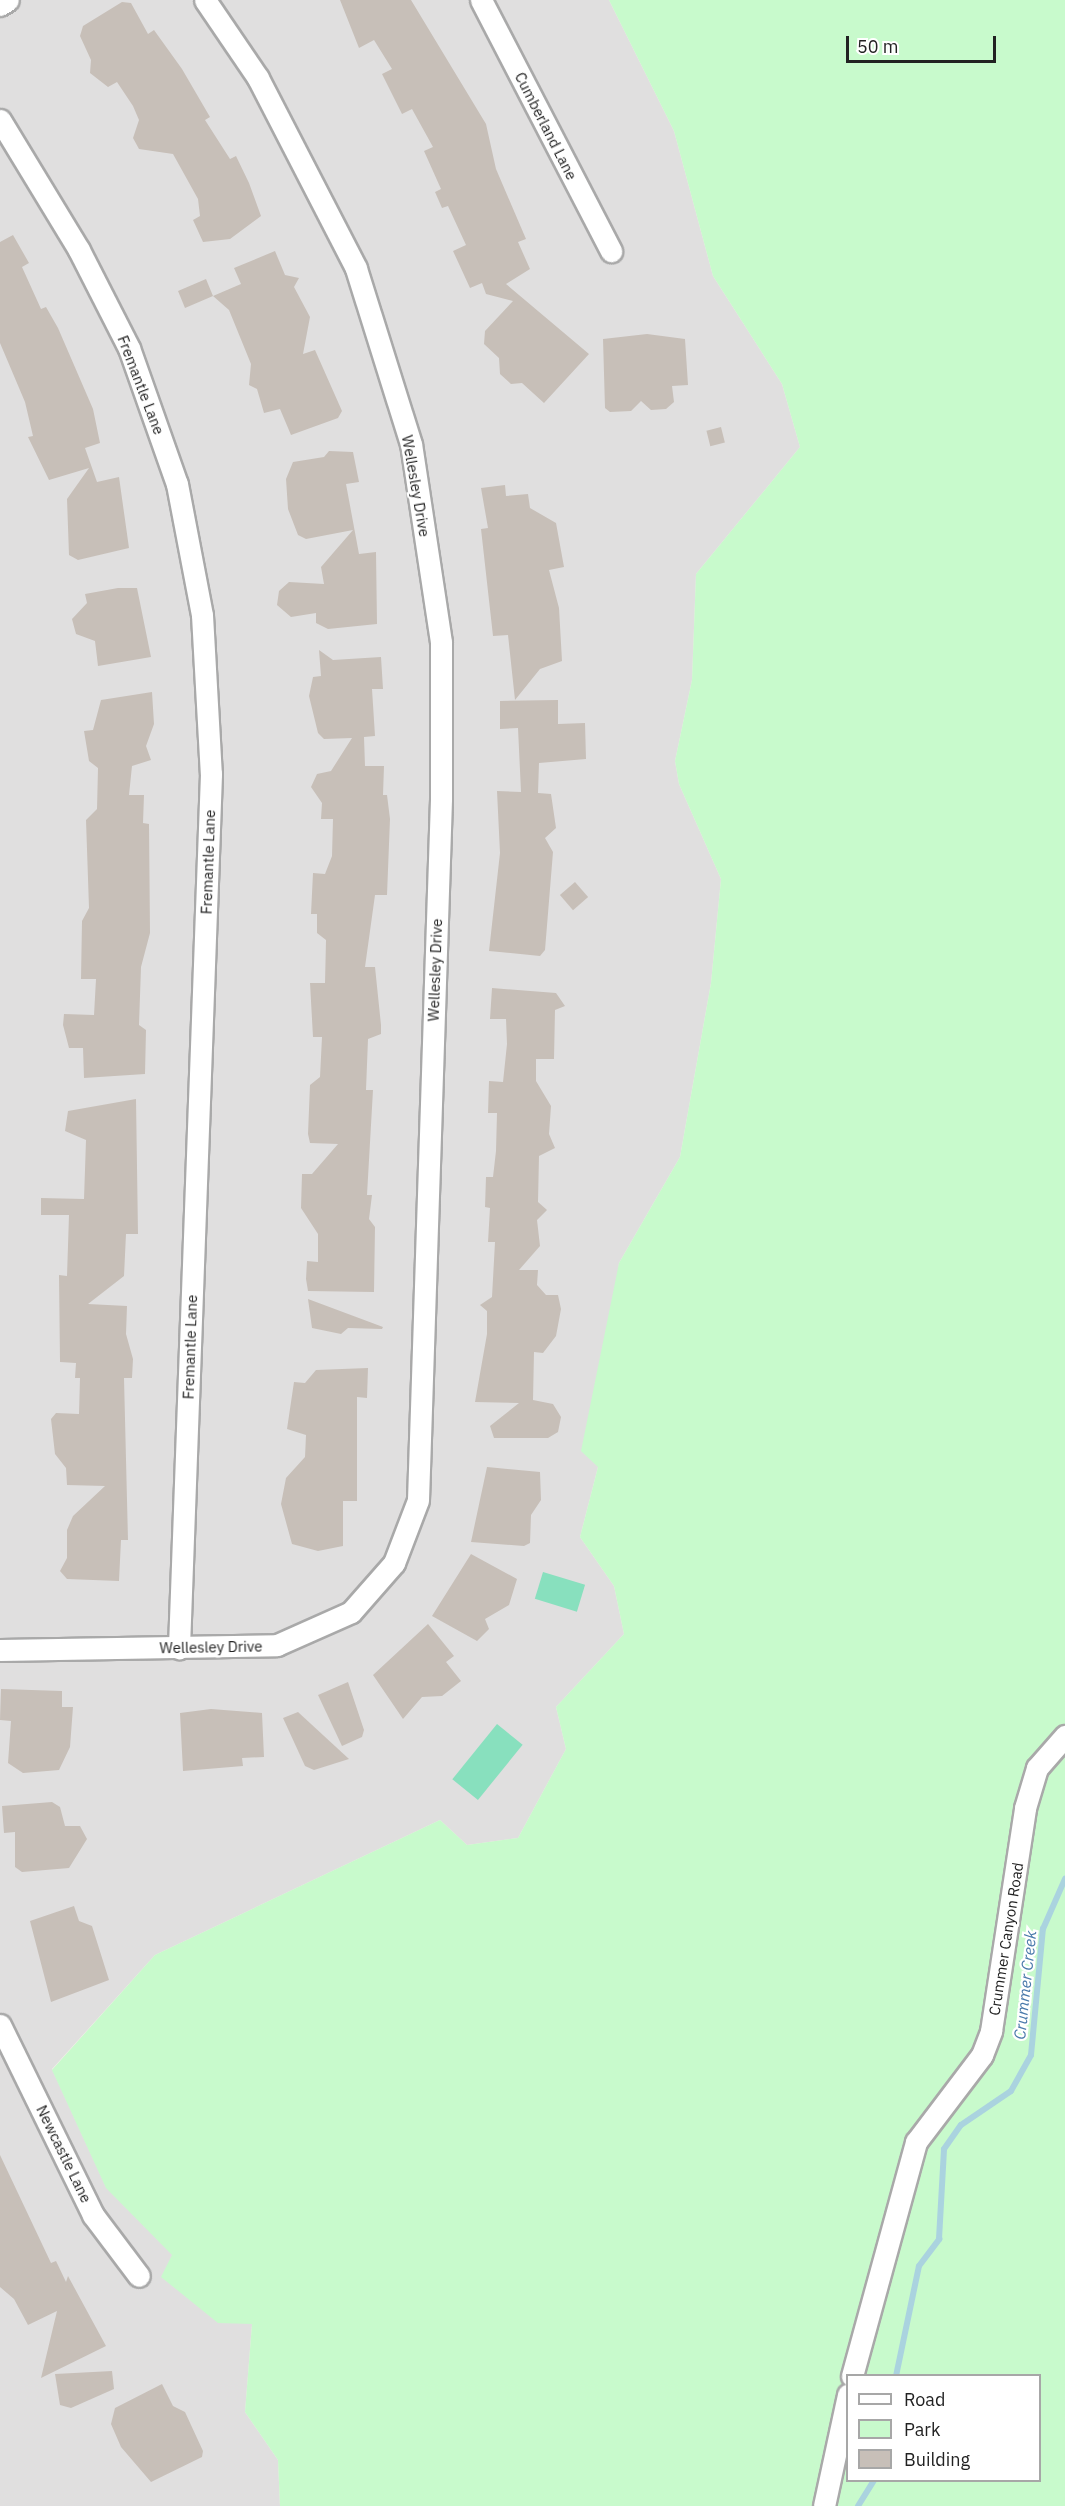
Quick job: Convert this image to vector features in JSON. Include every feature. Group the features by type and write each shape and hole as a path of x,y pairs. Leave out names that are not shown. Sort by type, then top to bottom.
{"street":[{"path":"0,4 8,0"},
{"name":"Wellesley Drive","path":"0,1650 277,1645 351,1612 394,1563 418,1500 441,798 441,642 411,444 356,268 258,78 205,0"},
{"name":"Cumberland Lane","path":"481,0 610,251"},
{"name":"Fremantle Lane","path":"0,120 79,250 129,348 177,484 202,615 211,774 179,1648"},
{"name":"Crummer Canyon Road","path":"853,2374 916,2142 982,2055 991,2031 1025,1808 1037,1768 1065,1736"},
{"name":"Newcastle Lane","path":"0,2025 93,2215 139,2276"},
{"path":"824,2506 846,2404"}],"shaded area":[{"path":"0,0 609,0 674,131 713,276 782,384 800,447 696,574 692,680 675,761 679,784 721,879 711,983 680,1157 619,1263 598,1467 580,1537 614,1586 624,1634 556,1707 566,1749 518,1838 467,1845 440,1820 155,1955 52,2069 106,2187 252,2324 245,2412 278,2460 280,2506 0,2506"}],"green space":[{"path":"609,0 1065,0 1065,2506 280,2506 278,2460 245,2412 252,2324 218,2323 161,2277 172,2255 106,2188 52,2070 155,1955 440,1820 467,1845 518,1838 566,1749 556,1707 624,1634 614,1586 580,1537 598,1467 581,1451 619,1263 680,1157 711,983 721,879 679,784 675,761 692,680 696,574 800,447 782,384 713,276 674,131"},
{"path":"543,1572 585,1585 577,1612 535,1599"},
{"path":"497,1724 523,1745 478,1800 452,1779"}],"building":[{"path":"340,0 411,0 486,124 496,169 526,239 518,242 530,269 506,284 589,354 544,403 522,383 511,384 500,374 499,358 484,344 485,331 513,301 486,294 482,283 470,288 453,251 466,245 448,206 442,208 435,192 441,189 424,151 433,147 412,109 402,114 382,74 392,69 374,40 359,48"},
{"path":"122,2 131,3 148,34 154,30 182,69 210,117 205,120 230,159 236,156 249,183 261,216 230,239 203,242 193,220 200,216 198,199 173,154 139,149 133,138 139,120 133,106 117,82 108,87 90,73 91,60 80,36 83,26"},
{"path":"13,235 29,263 22,267 41,309 46,307 58,328 93,409 100,443 85,448 97,482 119,477 129,548 78,560 69,555 67,499 89,468 49,480 28,437 33,436 25,402 0,343 0,242"},
{"path":"275,251 285,275 299,278 294,287 310,317 303,354 315,350 342,411 338,418 291,435 280,409 264,413 257,389 249,385 251,364 229,310 213,296 241,284 234,268"},
{"path":"206,279 213,296 185,308 178,291"},
{"path":"647,334 685,339 688,385 672,386 674,402 666,409 651,410 641,401 631,411 610,412 605,408 603,339"},
{"path":"721,427 725,443 710,446 706,431"},
{"path":"329,451 353,452 359,482 346,484 359,554 376,552 377,624 328,629 316,623 316,613 291,617 277,605 279,591 289,582 324,584 321,567 353,530 306,539 298,535 288,509 286,479 293,462 324,457"},
{"path":"505,485 506,496 528,494 530,508 556,523 564,567 549,570 559,608 562,661 540,669 515,700 508,635 493,636 481,529 488,528 481,488"},
{"path":"118,588 137,588 151,657 98,666 95,641 76,634 72,619 87,603 85,594"},
{"path":"319,650 333,660 381,657 383,689 372,689 375,736 364,737 365,766 384,766 383,795 387,795 390,819 387,895 375,895 365,967 375,967 381,1025 381,1034 368,1039 366,1090 373,1090 367,1195 372,1195 369,1219 375,1227 374,1292 308,1291 306,1279 307,1261 318,1262 318,1234 301,1208 302,1174 312,1174 338,1144 310,1143 308,1134 310,1085 320,1077 322,1037 313,1037 310,983 325,983 326,940 317,933 317,914 311,914 313,873 325,874 332,856 333,819 321,819 322,803 311,787 317,774 331,771 352,738 324,739 318,733 309,696 313,677 321,676"},
{"path":"152,692 154,724 146,746 151,760 132,766 129,795 144,795 143,823 149,824 150,933 141,967 139,1025 146,1030 145,1074 84,1078 83,1048 69,1048 63,1025 64,1014 94,1015 96,979 81,979 82,921 89,908 86,820 97,809 98,768 89,761 84,731 93,730 101,700"},
{"path":"558,700 558,724 585,723 586,759 539,763 538,793 551,794 556,828 545,838 553,852 545,950 540,956 489,951 500,853 497,791 521,792 518,728 500,729 500,701"},
{"path":"575,882 588,897 573,910 560,895"},
{"path":"492,988 556,993 565,1006 555,1010 554,1059 536,1059 536,1081 551,1106 549,1134 555,1148 539,1156 538,1202 547,1210 537,1220 540,1246 519,1270 538,1270 537,1285 546,1295 558,1295 561,1309 556,1336 543,1353 534,1352 533,1400 553,1404 561,1417 558,1432 548,1438 494,1438 490,1426 519,1403 475,1402 487,1334 487,1311 480,1305 492,1297 495,1242 488,1242 490,1208 485,1207 486,1177 493,1177 496,1151 497,1113 488,1113 489,1081 503,1082 507,1044 506,1019 490,1019"},
{"path":"136,1099 138,1234 126,1234 124,1276 88,1304 127,1306 126,1334 133,1359 132,1378 124,1378 128,1540 121,1540 119,1581 67,1579 60,1571 67,1558 67,1530 73,1516 105,1486 67,1485 66,1468 55,1454 51,1419 56,1413 79,1414 80,1378 75,1378 76,1363 60,1362 59,1275 67,1276 69,1215 41,1215 41,1198 84,1199 86,1140 65,1131 68,1111"},
{"path":"308,1299 383,1327 382,1329 348,1328 341,1334 312,1328"},
{"path":"368,1368 367,1398 357,1397 357,1501 343,1501 343,1546 318,1551 292,1544 281,1504 286,1478 305,1457 306,1435 287,1429 294,1382 305,1383 316,1370"},
{"path":"487,1467 540,1472 541,1500 531,1515 530,1543 524,1546 471,1542"},
{"path":"471,1554 517,1579 509,1605 485,1619 489,1629 477,1641 432,1616"},
{"path":"428,1624 454,1656 446,1662 461,1681 442,1696 422,1697 403,1719 373,1675"},
{"path":"348,1682 364,1730 362,1737 342,1746 318,1695"},
{"path":"1,1689 62,1691 62,1707 73,1707 70,1747 59,1770 23,1773 8,1763 11,1721 0,1720"},
{"path":"211,1709 262,1713 264,1757 242,1758 243,1766 183,1771 180,1713"},
{"path":"298,1712 349,1759 314,1770 305,1766 283,1718"},
{"path":"52,1802 60,1807 65,1826 80,1826 87,1839 69,1868 22,1872 15,1867 15,1832 4,1833 2,1806"},
{"path":"74,1906 79,1921 92,1926 109,1980 51,2002 30,1921"},
{"path":"0,2155 51,2263 56,2261 66,2282 68,2276 106,2346 41,2378 57,2311 28,2325 14,2299 0,2287"},
{"path":"112,2371 114,2389 71,2408 60,2405 55,2374"},
{"path":"162,2384 173,2406 185,2412 203,2451 202,2457 151,2482 121,2447 111,2424 115,2408"}],"waterway":[{"name":"Crummer Creek","path":"896,2374 919,2266 939,2239 944,2149 961,2125 1011,2091 1031,2055 1043,1929 1065,1879"},
{"name":"Crummer Creek","path":"858,2506 873,2482"}]}
